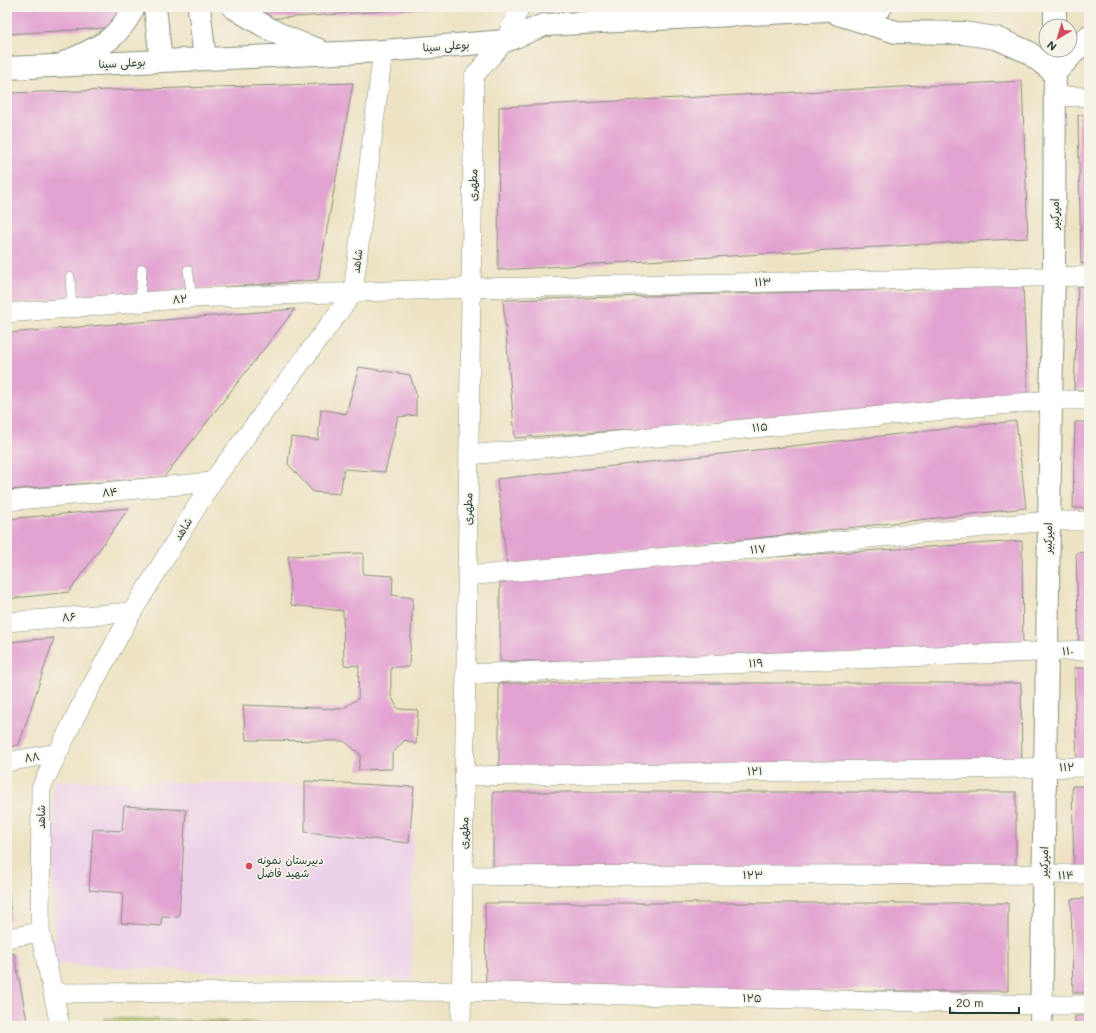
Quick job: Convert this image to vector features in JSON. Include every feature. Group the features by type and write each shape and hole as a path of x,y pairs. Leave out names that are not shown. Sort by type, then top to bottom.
{"main road":[{"path":"56,66 112,39 129,18 134,7"},
{"path":"155,7 161,61"},
{"path":"199,7 205,59"},
{"path":"233,7 265,28 299,44 331,53"},
{"name":"بوعلی سینا","path":"7,68 383,51 505,41 544,25 881,7"},
{"path":"1055,7 1055,18"},
{"path":"824,10 896,32 963,33 996,38 1028,52 1055,73 1089,36"},
{"name":"امیرکبیر","path":"1041,1016 1054,276 1055,58"}],"street":[{"name":"مطهری","path":"461,1026 474,76 505,41 520,7"},
{"name":"شاهد","path":"60,1026 40,932 41,788 78,711 132,612 212,482 353,293 383,51"},
{"path":"1055,96 1089,97"},
{"name":"۱۱۳","path":"353,293 472,288 1089,276"},
{"name":"۸۲","path":"7,313 192,298 353,293"},
{"name":"۱۱۵","path":"469,455 1051,400 1089,400"},
{"name":"۸۴","path":"7,501 212,482"},
{"name":"۱۱۷","path":"467,576 1049,521 1089,521"},
{"name":"۸۶","path":"7,622 132,612"},
{"name":"۱۱۰","path":"1047,652 1089,650"},
{"name":"۱۱۹","path":"466,674 1047,652"},
{"name":"۸۸","path":"7,762 57,753"},
{"name":"۱۱۲","path":"1045,767 1089,767"},
{"name":"۱۲۱","path":"465,776 1045,767"},
{"name":"۱۱۴","path":"1044,875 1089,874"},
{"name":"۱۲۳","path":"463,876 1044,875"},
{"path":"7,938 40,932"},
{"name":"۱۲۵","path":"53,993 462,991 1041,1016 1089,1005"}],"lane":[{"path":"140,302 142,269"},
{"path":"188,270 192,298"},
{"path":"70,277 72,308"}],"shaded area":[{"path":"53,780 414,787 411,981 54,964"}],"green space":[{"path":"104,1018 384,1026 106,1026"}],"building":[{"path":"7,7 122,7 122,27 7,34"},
{"path":"249,7 431,7 431,8 264,19"},
{"path":"1022,81 1028,238 498,270 499,107"},
{"path":"353,83 318,280 7,304 7,93"},
{"path":"1078,115 1089,115 1089,264 1081,264"},
{"path":"1023,286 1028,402 515,438 503,300"},
{"path":"1078,286 1089,287 1089,390 1074,390"},
{"path":"295,309 164,477 7,490 7,333"},
{"path":"359,367 410,375 416,394 416,415 398,417 385,472 344,469 340,494 313,492 288,464 291,437 318,440 321,409 346,414"},
{"path":"1016,421 1026,508 507,566 497,479"},
{"path":"1075,422 1089,422 1089,508 1073,508"},
{"path":"129,508 69,592 7,599 7,519"},
{"path":"1022,541 1023,661 500,661 500,574"},
{"path":"1089,552 1089,650 1079,651 1076,553"},
{"path":"363,553 363,574 393,576 392,595 413,598 409,667 391,667 391,696 398,709 418,710 416,744 405,740 392,754 392,769 358,770 361,755 344,741 246,740 243,705 342,709 358,699 359,666 344,665 343,611 291,605 288,556"},
{"path":"54,638 19,745 7,747 7,642"},
{"path":"1074,668 1089,668 1089,766 1077,767"},
{"path":"499,683 1021,683 1022,770 499,770"},
{"path":"305,781 414,787 409,843 305,832"},
{"path":"1072,786 1089,786 1089,874 1074,874"},
{"path":"493,792 1016,792 1016,880 493,880"},
{"path":"124,806 186,810 179,917 162,916 161,926 121,923 123,893 89,890 93,829 122,831"},
{"path":"7,869 11,921 7,921"},
{"path":"1089,898 1089,993 1073,993 1071,899"},
{"path":"485,903 1008,903 1008,991 486,991"},
{"path":"14,953 28,1026 7,1026 7,955"},
{"path":"1075,1016 1089,1016 1089,1026 1075,1026"}],"place":[{"name":"دبیرستان نمونه شهید فاضل","path":"249,866"}]}
